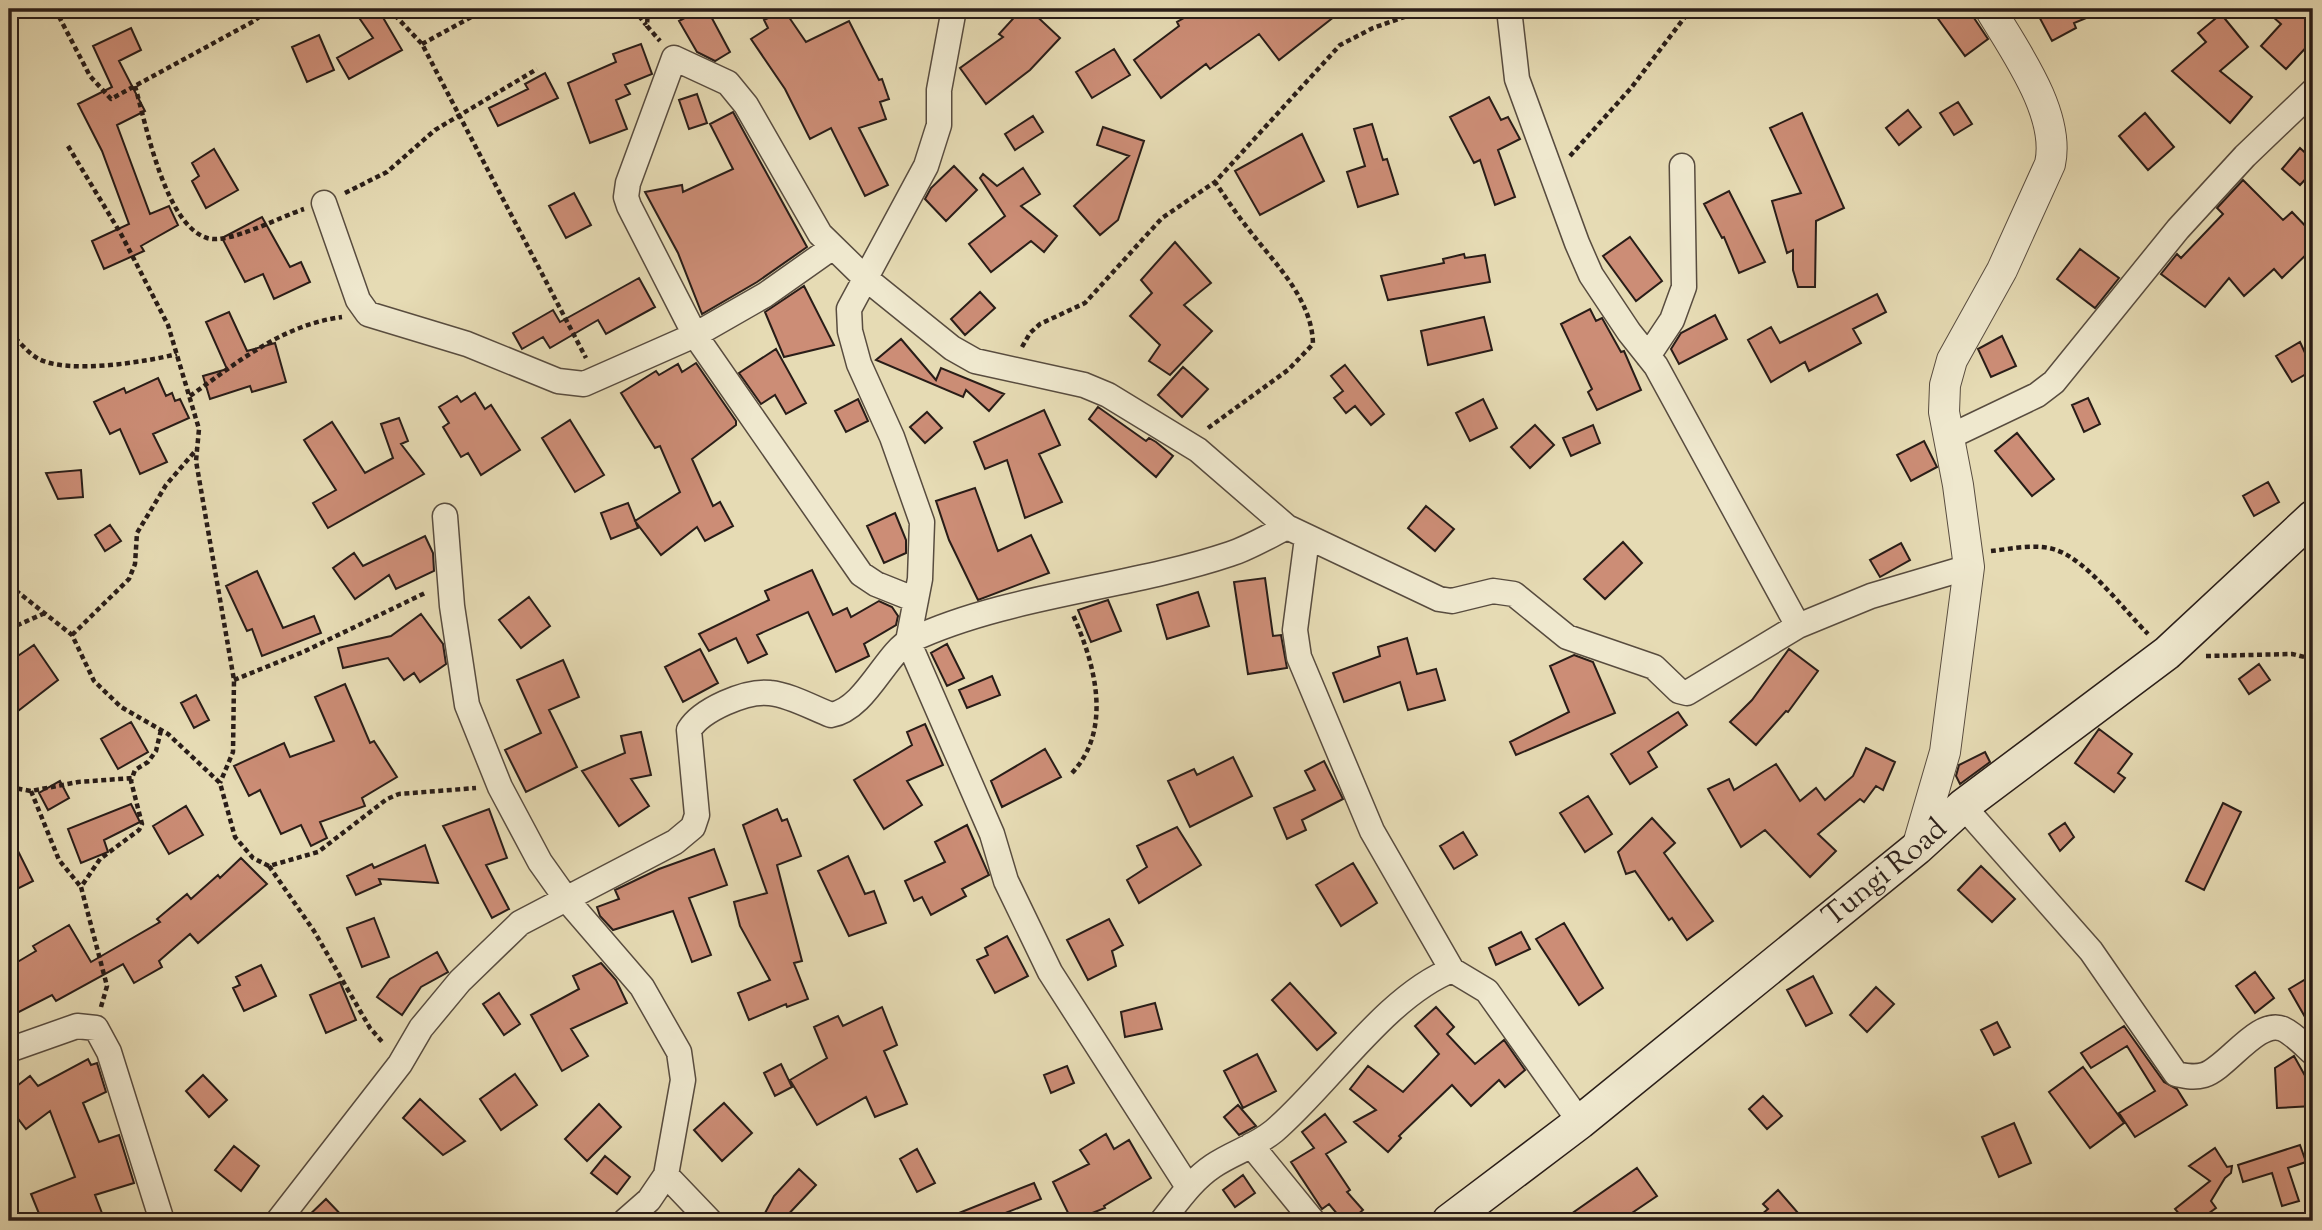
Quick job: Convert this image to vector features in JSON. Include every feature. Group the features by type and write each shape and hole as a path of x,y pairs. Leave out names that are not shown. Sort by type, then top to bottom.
{"main road":[{"name":"Tungi Road","path":"1449,1221 1580,1122 1917,848 1964,806 2164,655 2313,517"}],"street":[{"path":"278,1221 400,1064 421,1027 460,981 520,923 675,842 693,827 697,815 689,730 702,714 757,693 772,693 831,715 839,714 872,685 908,641 920,579 922,522 892,437 859,364 850,331 849,309 926,166 939,125 939,90 954,9"},
{"path":"1509,9 1517,79 1591,275 1648,356 1798,626"},
{"path":"1917,848 1945,752 1969,560 1944,412 1945,385 1952,360 2002,270 2050,164 2053,149 2051,133 2031,79 1990,9"},
{"path":"916,600 876,584 862,574 695,335 626,197 632,172 674,58 721,78 736,92 746,105 813,225 864,277 963,355 1095,390 1186,443 1226,472 1297,532 1439,599 1452,601 1493,591 1514,594 1567,636 1654,667 1679,691 1688,692 1798,626 1969,560"},
{"path":"1949,437 2037,395 2054,383 2178,229 2245,156 2313,90"},
{"path":"1648,356 1672,320 1684,287 1682,166"},
{"path":"324,203 358,300 368,314 467,344 572,385 598,380 695,335 765,295 833,247"},
{"path":"445,516 450,580 467,705 500,787 540,862 566,900 642,987 679,1052 683,1080 666,1175 649,1200 625,1221"},
{"path":"908,641 986,614 1232,554 1297,532"},
{"path":"1297,532 1296,630 1299,657 1372,831 1452,970 1487,991 1580,1122"},
{"path":"908,641 992,834 1006,881 1050,972 1188,1187"},
{"path":"1964,806 2091,951 2176,1074 2191,1077 2206,1074 2260,1031 2273,1027 2283,1029 2313,1053"},
{"path":"1163,1221 1188,1187 1212,1166 1272,1133 1392,1012 1433,977 1452,970"},
{"path":"9,1051 77,1026 96,1028 109,1052 162,1221"},
{"path":"1251,1145 1313,1221"},
{"path":"666,1175 710,1221"}],"path":[{"path":"55,9 90,76 111,99 254,21 269,9"},
{"path":"389,9 422,44 598,380"},
{"path":"422,44 486,9"},
{"path":"634,9 674,58"},
{"path":"647,26 648,9"},
{"path":"1009,369 1030,333 1041,324 1086,303 1162,218 1214,182 1340,45 1373,28 1427,9"},
{"path":"1553,175 1631,88 1691,9"},
{"path":"135,86 170,197 187,226 207,238 222,238 324,203 387,172 435,130 537,69"},
{"path":"68,146 121,234 168,324 199,429 195,461 234,680 233,752 220,783"},
{"path":"1186,443 1288,370 1313,344 1312,326 1302,302 1283,271 1214,182"},
{"path":"190,396 287,331 313,321 368,314"},
{"path":"9,332 38,359 66,364 146,362 177,354"},
{"path":"72,635 129,579 135,564 137,533 166,485 197,449"},
{"path":"1969,560 2040,547 2057,550 2077,562 2164,655 2292,654 2313,659"},
{"path":"234,680 303,652 450,580"},
{"path":"9,585 72,635 94,681 121,706 161,730 220,783 236,837 253,858 269,866 314,931 370,1028 400,1064"},
{"path":"1064,595 1089,653 1095,689 1096,720 1092,744 1086,758 1072,773"},
{"path":"9,629 46,613"},
{"path":"81,887 100,859 139,830 142,824 132,778 135,770 148,762 156,751 161,730"},
{"path":"9,787 31,792 78,782 132,778"},
{"path":"269,866 318,852 387,799 399,794 500,787"},
{"path":"31,792 59,860 81,887 107,986 96,1028"}],"building":[{"path":"353,9 378,9 402,50 349,79 337,58 373,38"},
{"path":"701,9 707,9 730,52 715,61 697,52 679,21"},
{"path":"1022,9 1029,9 1060,38 1030,70 986,104 960,68 1003,37 999,34"},
{"path":"1200,9 1344,9 1279,60 1259,34 1210,69 1206,64 1161,98 1134,60 1179,26 1177,22"},
{"path":"1931,9 1968,9 1988,39 1965,56"},
{"path":"2035,9 2108,9 2074,23 2076,28 2052,41"},
{"path":"2264,9 2313,9 2313,40 2286,69 2261,46 2281,24"},
{"path":"784,10 806,42 849,21 879,80 882,79 889,99 880,102 886,119 859,128 888,185 865,196 831,128 810,139 785,89 751,39 768,28 764,20"},
{"path":"2221,14 2248,47 2220,71 2252,97 2230,123 2172,71 2206,42 2198,33"},
{"path":"131,28 141,50 119,61 145,111 117,125 150,214 169,206 178,225 141,246 144,251 104,269 92,241 129,224 102,151 78,104 112,87 93,46"},
{"path":"319,35 334,70 307,82 292,47"},
{"path":"641,44 652,74 625,85 630,94 616,100 627,129 590,143 568,83 616,62 613,54"},
{"path":"1114,49 1130,75 1092,98 1076,72"},
{"path":"545,73 558,98 498,126 489,108 528,89 525,84"},
{"path":"697,94 707,123 689,129 679,100"},
{"path":"1489,97 1501,120 1508,117 1520,139 1498,150 1515,197 1495,205 1480,160 1474,163 1450,117"},
{"path":"1958,102 1972,124 1954,135 1940,113"},
{"path":"1908,110 1921,127 1899,145 1886,128"},
{"path":"733,112 807,247 757,282 702,314 678,253 645,192 682,185 683,192 733,169 710,124"},
{"path":"1802,113 1844,208 1816,221 1815,287 1798,287 1793,270 1793,250 1787,253 1772,201 1801,193 1770,128"},
{"path":"2145,113 2174,147 2148,170 2119,136"},
{"path":"1033,116 1043,132 1015,150 1005,134"},
{"path":"1372,124 1383,160 1387,159 1398,194 1358,207 1347,172 1365,166 1354,129"},
{"path":"1103,127 1144,141 1118,220 1100,235 1074,206 1129,156 1097,145"},
{"path":"1302,134 1324,181 1260,215 1235,171"},
{"path":"2300,148 2313,160 2313,171 2300,185 2282,169"},
{"path":"214,149 238,190 206,208 192,181 199,176 192,163"},
{"path":"954,166 977,190 946,221 925,199 931,188"},
{"path":"1023,168 1040,194 1021,206 1057,236 1044,252 1031,241 991,272 969,244 1005,216 980,178 983,174 997,186"},
{"path":"2243,180 2283,220 2292,212 2313,234 2313,248 2282,278 2274,269 2244,296 2229,278 2205,307 2161,274 2177,254 2181,258 2223,214 2217,208"},
{"path":"1729,191 1765,262 1739,273 1724,237 1722,238 1704,204"},
{"path":"574,193 591,225 566,238 549,206"},
{"path":"262,217 290,267 301,262 310,282 274,299 263,274 245,282 222,238"},
{"path":"1630,237 1662,281 1636,301 1603,256"},
{"path":"1175,242 1211,283 1184,305 1212,331 1170,375 1149,361 1160,345 1130,316 1152,293 1141,280"},
{"path":"2080,249 2119,278 2095,308 2057,279"},
{"path":"1464,254 1465,258 1485,255 1490,282 1388,300 1381,276 1444,263 1443,259"},
{"path":"639,278 655,307 606,334 598,320 550,348 543,337 522,349 513,333 553,310 560,322"},
{"path":"804,286 834,345 784,357 765,312"},
{"path":"980,292 995,308 965,335 951,319"},
{"path":"1877,294 1886,312 1853,329 1861,343 1809,371 1805,362 1771,382 1748,340 1771,327 1780,343"},
{"path":"1590,309 1596,321 1602,318 1621,352 1624,351 1641,390 1597,410 1588,392 1592,389 1561,324"},
{"path":"229,312 247,351 275,343 286,382 252,392 250,386 210,399 203,376 227,369 206,322"},
{"path":"1715,315 1727,339 1679,364 1671,349 1681,333"},
{"path":"1484,317 1492,350 1428,365 1421,331"},
{"path":"2002,336 2016,366 1991,377 1978,349"},
{"path":"901,339 936,380 941,368 1004,394 989,411 966,390 963,397 876,360"},
{"path":"2300,342 2313,370 2292,382 2276,356"},
{"path":"776,349 806,403 786,414 775,395 761,404 739,373"},
{"path":"696,363 736,421 736,425 692,459 713,506 720,502 733,526 705,541 697,527 661,555 635,521 680,492 660,446 655,448 621,393 656,371 659,375 678,364 682,372"},
{"path":"1345,365 1384,414 1371,425 1355,406 1346,413 1334,398 1343,391 1331,376"},
{"path":"1183,367 1208,389 1182,417 1158,395"},
{"path":"158,378 166,396 172,393 175,401 180,399 189,418 153,434 167,462 140,474 120,429 110,434 94,402 124,388 126,393"},
{"path":"475,393 485,409 491,405 520,450 481,475 468,453 461,457 443,427 449,423 439,407 457,396 461,402"},
{"path":"2088,398 2100,424 2084,432 2072,405"},
{"path":"858,399 868,421 846,432 835,411"},
{"path":"1483,399 1497,428 1470,441 1456,413"},
{"path":"1098,407 1146,441 1149,438 1156,442 1173,456 1156,477 1089,419"},
{"path":"1044,410 1060,445 1039,454 1062,502 1025,518 1007,460 985,469 974,442"},
{"path":"927,412 942,428 925,443 910,427"},
{"path":"399,418 408,441 401,444 424,474 328,528 313,503 336,490 304,440 332,422 365,473 393,458 381,424"},
{"path":"570,420 604,475 575,492 542,438"},
{"path":"1535,425 1554,445 1530,468 1511,447"},
{"path":"1593,425 1600,443 1571,456 1563,438"},
{"path":"2017,433 2054,479 2032,496 1995,451"},
{"path":"1924,441 1937,467 1911,481 1897,455"},
{"path":"81,470 83,497 58,499 46,473"},
{"path":"2268,482 2279,502 2254,516 2243,496"},
{"path":"975,488 998,551 1031,535 1049,573 978,600 949,540 936,501"},
{"path":"628,503 638,528 611,539 601,513"},
{"path":"1426,506 1454,529 1435,551 1408,528"},
{"path":"895,513 906,540 906,553 884,563 867,526"},
{"path":"110,525 121,541 105,551 95,535"},
{"path":"425,536 433,553 434,571 396,589 389,575 355,599 333,568 354,553 363,566"},
{"path":"1623,542 1642,563 1605,599 1584,579"},
{"path":"1901,543 1910,560 1880,577 1870,560"},
{"path":"812,570 833,615 847,608 851,617 879,601 892,607 898,616 896,625 864,644 869,656 836,672 808,612 757,635 767,654 748,663 736,638 709,651 699,634 769,600 765,591"},
{"path":"257,571 283,628 314,616 321,633 262,656 252,629 247,631 226,586"},
{"path":"1265,578 1273,636 1281,635 1287,668 1248,674 1234,582"},
{"path":"1198,592 1209,626 1167,639 1157,605"},
{"path":"529,597 550,626 521,648 499,620"},
{"path":"1108,600 1121,631 1091,642 1078,610"},
{"path":"421,614 443,644 446,664 420,682 414,673 404,680 388,658 343,668 338,648 391,636"},
{"path":"1407,638 1417,674 1436,669 1445,700 1408,710 1400,682 1344,702 1333,673 1380,656 1378,647"},
{"path":"947,644 964,678 947,686 931,653"},
{"path":"34,645 58,680 9,718 9,662"},
{"path":"700,649 718,683 683,702 665,667"},
{"path":"1789,649 1818,671 1788,712 1786,711 1756,745 1730,722 1752,700"},
{"path":"1574,655 1593,662 1615,713 1516,755 1510,742 1569,712 1550,666"},
{"path":"563,660 579,697 549,710 577,767 526,792 505,750 541,733 517,680"},
{"path":"2259,664 2270,680 2249,694 2239,679"},
{"path":"992,676 1000,695 967,708 959,690"},
{"path":"345,684 370,743 374,741 397,777 362,798 365,806 320,822 327,838 311,846 301,825 281,834 260,790 249,796 234,766 284,743 290,757 334,741 315,697"},
{"path":"196,695 209,720 194,728 181,703"},
{"path":"1678,712 1687,725 1648,752 1657,767 1630,784 1611,754"},
{"path":"131,722 148,752 118,769 101,739"},
{"path":"925,724 943,765 907,781 922,805 884,829 854,780 912,745 907,732"},
{"path":"2099,729 2132,754 2118,773 2125,778 2114,792 2075,763"},
{"path":"641,732 651,775 631,779 649,806 619,826 582,771 625,753 621,736"},
{"path":"1866,748 1895,762 1883,790 1876,786 1864,802 1860,799 1818,834 1836,851 1810,877 1765,830 1741,847 1708,789 1729,779 1734,790 1776,764 1800,801 1816,788 1825,800 1853,776"},
{"path":"1045,749 1061,777 1002,807 991,781"},
{"path":"1985,752 1990,762 1960,784 1956,776 1959,765"},
{"path":"1233,757 1252,796 1190,827 1168,781 1194,769 1197,775"},
{"path":"1324,761 1343,799 1302,820 1306,830 1287,839 1274,808 1315,790 1305,771"},
{"path":"60,781 69,798 48,810 39,793"},
{"path":"1588,796 1612,834 1585,852 1560,813"},
{"path":"2223,803 2241,812 2204,890 2186,881"},
{"path":"131,804 140,822 104,840 108,852 81,863 68,829"},
{"path":"186,806 203,835 169,854 153,826"},
{"path":"489,809 507,858 486,865 509,909 492,918 443,826"},
{"path":"777,809 782,821 787,819 801,856 777,865 802,961 794,963 808,999 787,1007 786,1004 749,1020 738,993 770,980 740,926 734,902 767,893 743,825"},
{"path":"1652,818 1675,843 1664,853 1713,921 1687,940 1672,918 1669,920 1635,871 1626,874 1618,852"},
{"path":"2065,823 2074,837 2060,851 2049,834"},
{"path":"967,825 989,875 962,889 966,896 931,915 922,897 914,901 905,881 945,862 935,842"},
{"path":"1177,827 1201,865 1139,903 1127,880 1147,867 1137,846"},
{"path":"1463,832 1477,855 1454,869 1440,846"},
{"path":"9,833 33,881 9,893"},
{"path":"425,845 438,883 379,879 381,884 356,895 347,876 372,864 374,868"},
{"path":"714,849 727,885 689,898 711,955 692,962 673,911 613,930 600,916 597,907 619,899 615,890 659,869"},
{"path":"848,856 865,894 874,891 886,923 849,936 818,871"},
{"path":"241,858 267,884 198,943 190,934 159,961 162,967 134,983 123,964 56,1001 52,995 9,1017 9,967 36,951 33,946 69,925 91,962 160,922 157,919 187,894 191,899 218,875 220,878"},
{"path":"1353,863 1377,903 1341,926 1316,885"},
{"path":"1981,866 2015,899 1992,922 1958,890"},
{"path":"374,918 389,957 362,967 347,928"},
{"path":"1109,919 1123,945 1112,951 1116,966 1088,980 1067,940"},
{"path":"1564,923 1603,988 1579,1005 1536,939"},
{"path":"1521,932 1530,949 1496,965 1489,948"},
{"path":"1007,936 1028,976 995,993 977,960 988,955 985,948"},
{"path":"437,952 448,972 421,987 402,1015 377,997 390,979"},
{"path":"601,963 616,980 627,1003 571,1029 588,1056 562,1071 531,1015 579,989 573,976"},
{"path":"261,965 276,996 244,1011 233,988 240,985 236,977"},
{"path":"2255,972 2274,998 2255,1013 2236,986"},
{"path":"1813,976 1832,1013 1806,1026 1787,990"},
{"path":"2306,979 2313,994 2313,1031 2289,989"},
{"path":"340,982 356,1020 326,1033 310,995"},
{"path":"1290,983 1336,1033 1317,1050 1272,1000"},
{"path":"1876,987 1894,1004 1867,1032 1850,1015"},
{"path":"499,993 520,1024 504,1035 483,1004"},
{"path":"1155,1003 1162,1029 1125,1037 1121,1012"},
{"path":"882,1007 897,1045 884,1051 907,1104 875,1117 866,1097 817,1125 790,1080 827,1058 814,1027 838,1016 843,1026"},
{"path":"1436,1007 1454,1027 1447,1034 1475,1064 1504,1040 1525,1070 1505,1087 1499,1080 1471,1106 1452,1085 1399,1136 1401,1138 1388,1152 1354,1122 1376,1110 1350,1089 1368,1066 1403,1092 1439,1054 1415,1026"},
{"path":"1997,1022 2010,1047 1994,1055 1981,1030"},
{"path":"2124,1026 2164,1082 2177,1089 2187,1105 2135,1137 2119,1113 2155,1091 2127,1046 2091,1068 2081,1053"},
{"path":"1257,1054 1276,1091 1243,1108 1224,1071"},
{"path":"2294,1056 2308,1081 2312,1081 2313,1106 2277,1108 2275,1068"},
{"path":"88,1059 91,1065 97,1063 106,1092 83,1103 99,1142 119,1135 134,1183 95,1195 105,1221 42,1221 31,1194 75,1177 50,1111 26,1129 9,1107 9,1092 30,1076 38,1086"},
{"path":"781,1064 792,1087 775,1096 764,1073"},
{"path":"1067,1066 1074,1083 1051,1093 1044,1075"},
{"path":"2083,1067 2124,1123 2090,1148 2049,1092"},
{"path":"515,1074 537,1105 501,1130 480,1099"},
{"path":"203,1075 227,1100 209,1117 186,1091"},
{"path":"1763,1096 1782,1116 1767,1129 1749,1109"},
{"path":"420,1099 465,1141 443,1155 403,1118"},
{"path":"724,1103 752,1133 722,1161 694,1130"},
{"path":"599,1104 621,1127 587,1161 565,1139"},
{"path":"1238,1105 1256,1126 1239,1135 1224,1117"},
{"path":"1325,1114 1346,1142 1326,1154 1350,1190 1347,1192 1363,1210 1350,1221 1343,1221 1329,1204 1322,1209 1291,1162 1314,1148 1302,1132"},
{"path":"2014,1123 2031,1163 1999,1177 1982,1137"},
{"path":"1106,1134 1114,1149 1129,1140 1151,1178 1104,1206 1105,1208 1072,1221 1053,1182 1089,1164 1080,1150"},
{"path":"2300,1145 2306,1162 2288,1168 2299,1201 2282,1206 2272,1173 2243,1182 2238,1165"},
{"path":"234,1146 259,1166 241,1191 215,1170"},
{"path":"2215,1148 2227,1167 2232,1166 2231,1173 2211,1201 2216,1208 2198,1221 2185,1221 2175,1209 2210,1181 2189,1166"},
{"path":"917,1149 935,1183 917,1192 900,1159"},
{"path":"605,1156 630,1177 617,1194 591,1173"},
{"path":"1637,1168 1657,1196 1620,1221 1561,1221"},
{"path":"799,1169 816,1185 782,1221 764,1215 774,1196"},
{"path":"1243,1175 1255,1193 1235,1207 1223,1190"},
{"path":"1034,1183 1041,1199 985,1221 939,1221"},
{"path":"1778,1190 1805,1221 1754,1221 1768,1209 1763,1204"},
{"path":"326,1199 347,1221 303,1221"}]}
